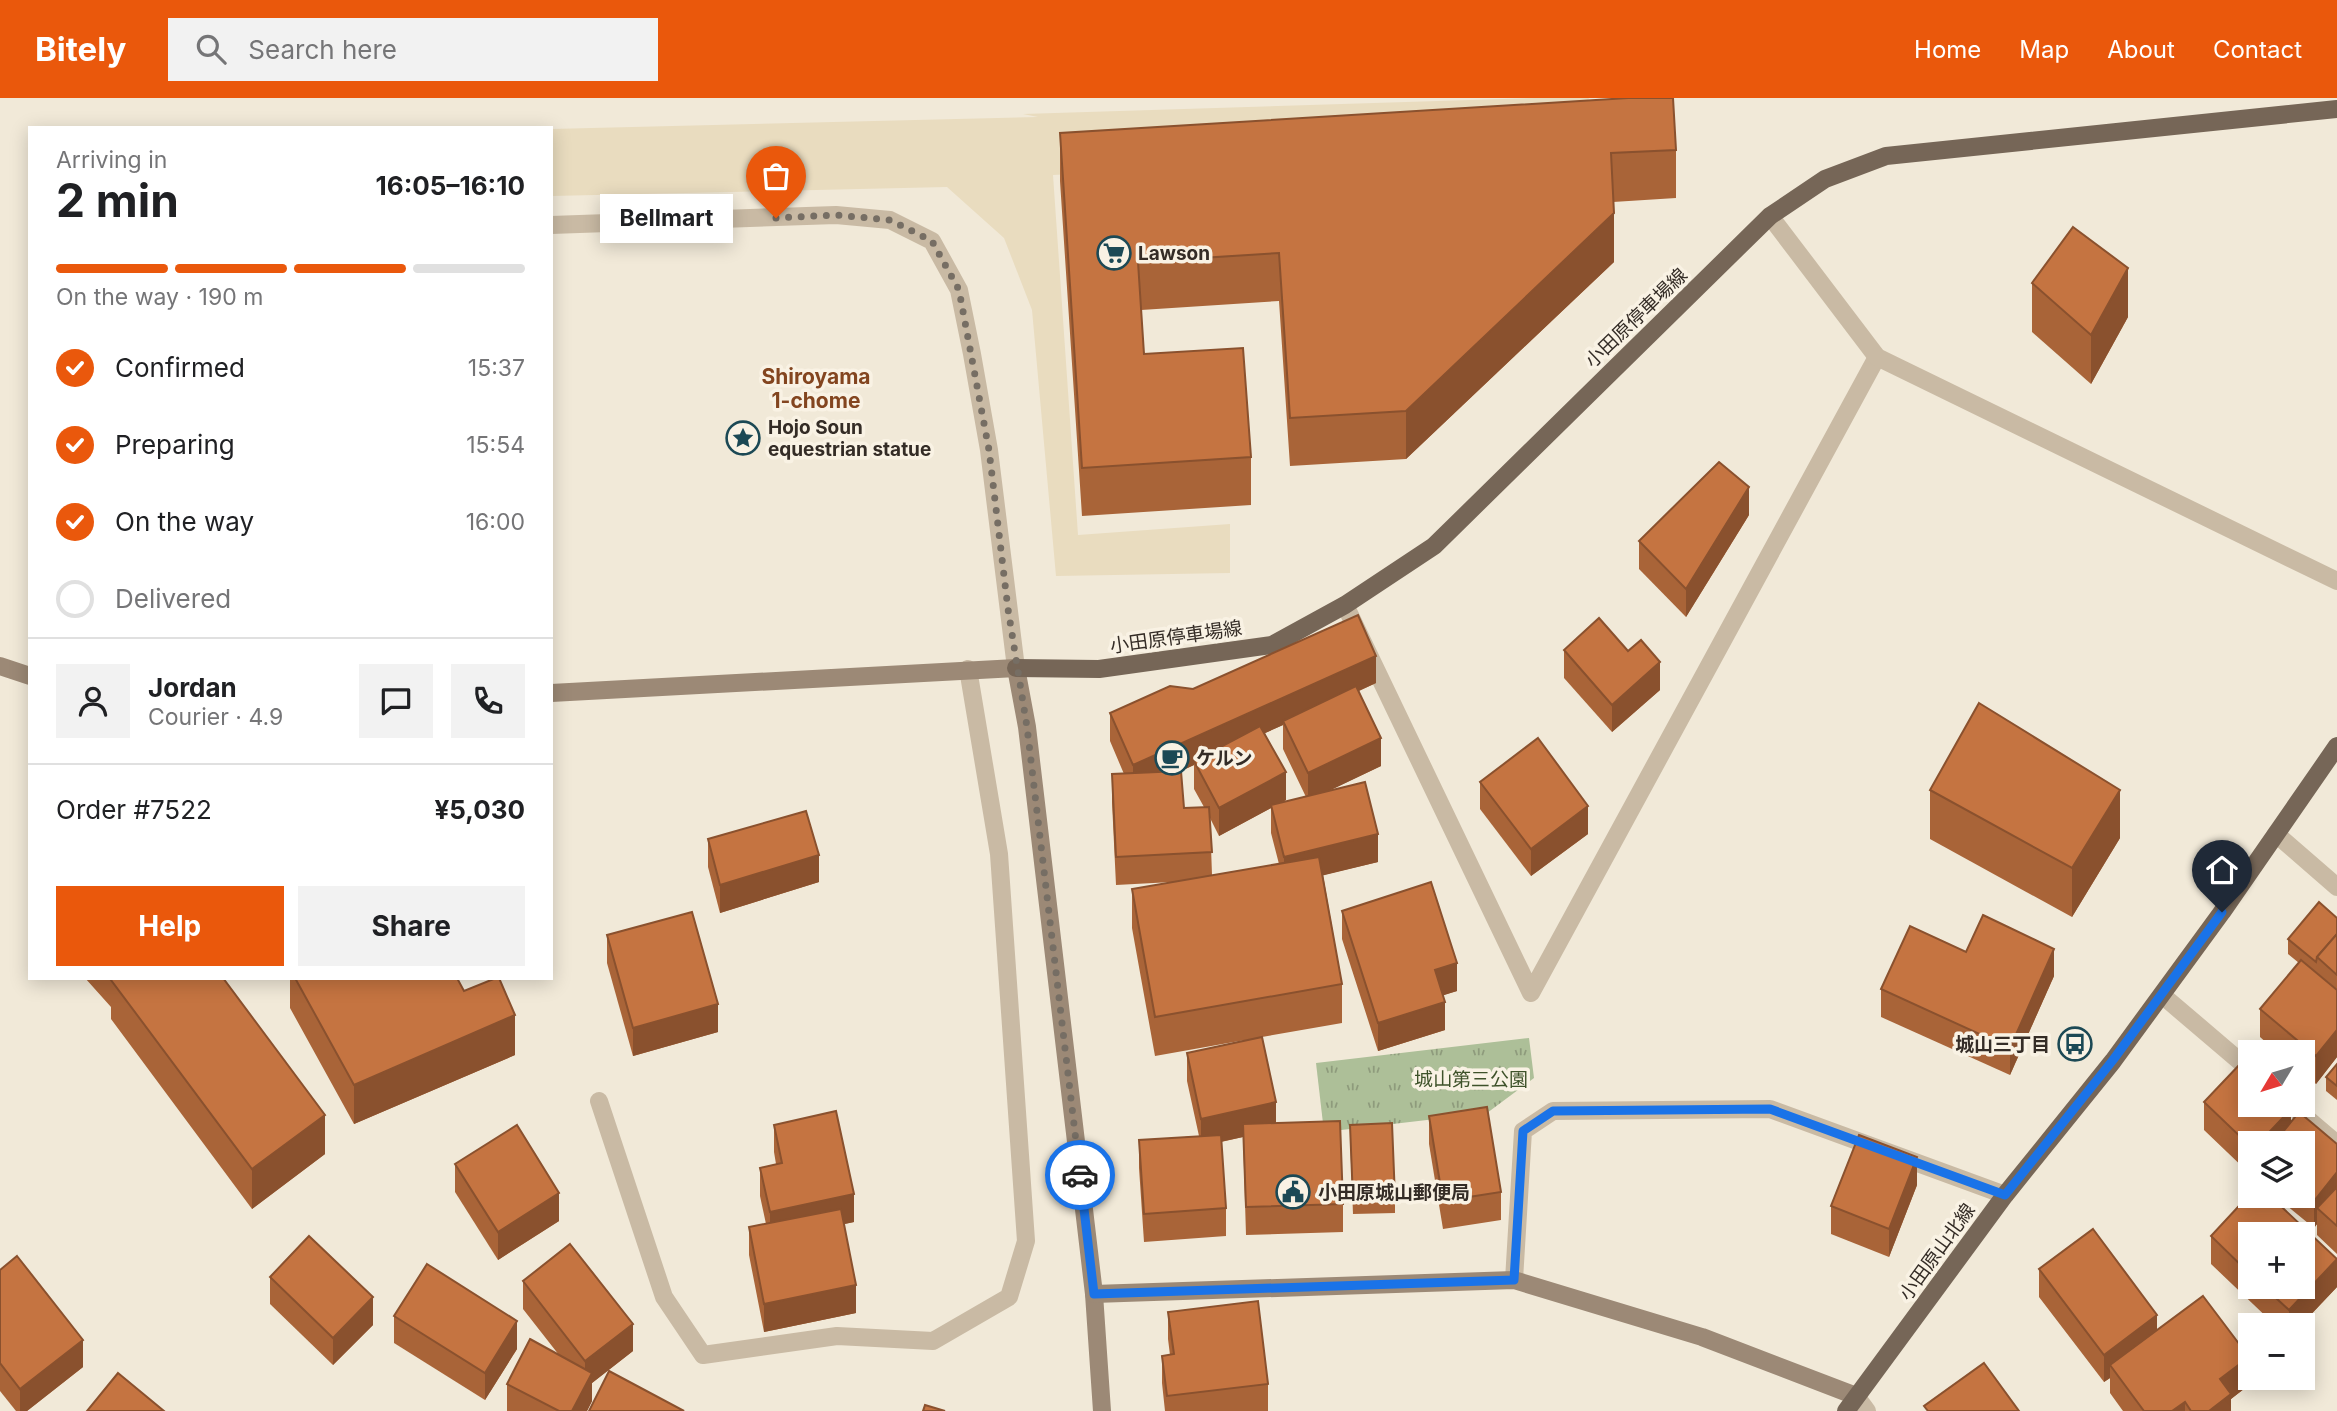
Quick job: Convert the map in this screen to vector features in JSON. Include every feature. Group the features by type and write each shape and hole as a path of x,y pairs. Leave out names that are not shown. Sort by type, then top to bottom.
{"main road":[{"name":"小田原停車場線","path":"1016,668 1099,669 1272,645 1345,606 1434,546 1770,216 1825,179 1886,156 2337,109"},
{"name":"小田原山北線","path":"1856,1406 2005,1195 2113,1060 2161,995 2337,746"}],"street":[{"path":"553,225 836,215 890,220 932,241 959,290 989,450 1016,668 1027,727 1094,1294 1102,1411"},
{"path":"1770,216 1877,357 2337,581"},
{"path":"1345,606 1531,993 1877,357"},
{"path":"0,666 28,675"},
{"path":"553,693 1016,668"},
{"path":"599,1101 664,1297 703,1355 837,1336 933,1341 1009,1297 1026,1241 999,854 968,669"},
{"path":"2276,834 2337,887"},
{"path":"2161,995 2238,1060"},
{"path":"1514,1280 1523,1131 1553,1111 1770,1109 2005,1195"},
{"path":"2305,1117 2337,1144"},
{"path":"1094,1294 1514,1280 1702,1337 1856,1406"}],"green space":[{"name":"城山第三公園","path":"1529,1038 1534,1078 1487,1113 1324,1132 1316,1063"}],"shaded area":[{"path":"1589,98 1569,147 1053,175 1078,535 1230,524 1230,573 1056,576 1032,310 1004,238 947,187 553,196 553,129 1038,117 1023,114"}],"building":[{"path":"1628,98 1673,98 1676,150 1611,153 1614,213 1406,411 1290,418 1279,253 1138,262 1144,354 1243,348 1251,457 1082,468 1060,133"},
{"path":"2073,227 2128,268 2091,335 2032,283"},
{"path":"1719,462 1749,487 1686,589 1639,541"},
{"path":"1358,615 1376,656 1133,765 1110,713 1170,686 1193,689"},
{"path":"1599,618 1628,651 1641,640 1660,662 1612,705 1564,650"},
{"path":"1356,686 1381,738 1308,773 1283,721"},
{"path":"1979,703 2120,790 2072,868 1930,790"},
{"path":"1260,726 1286,772 1219,808 1194,761"},
{"path":"1538,738 1588,806 1531,849 1480,782"},
{"path":"1181,771 1184,808 1209,807 1212,852 1116,857 1112,774"},
{"path":"1365,782 1378,834 1284,857 1271,805"},
{"path":"806,811 819,855 720,885 708,839"},
{"path":"1319,857 1342,984 1155,1017 1132,889"},
{"path":"1431,882 1457,963 1435,970 1445,1002 1378,1023 1342,911"},
{"path":"2319,902 2337,918 2337,934 2317,957 2316,962 2288,939"},
{"path":"692,912 718,1004 633,1028 607,935"},
{"path":"1983,915 2054,949 2010,1048 1881,989 1910,926 1966,952"},
{"path":"2337,934 2337,975 2317,957"},
{"path":"2301,960 2337,990 2337,1030 2316,1056 2315,1040 2297,1040 2260,1009"},
{"path":"111,980 224,980 325,1115 252,1169"},
{"path":"296,980 458,980 464,991 491,980 500,980 515,1015 354,1085"},
{"path":"1262,1037 1276,1102 1201,1119 1187,1053"},
{"path":"2337,1064 2337,1086 2326,1077"},
{"path":"2238,1066 2238,1117 2283,1117 2270,1131 2238,1131 2238,1135 2204,1102"},
{"path":"1487,1107 1501,1192 1443,1201 1429,1116"},
{"path":"836,1111 854,1194 770,1212 760,1168 782,1163 774,1125"},
{"path":"2295,1117 2305,1117 2337,1144 2337,1172 2315,1200 2315,1131 2284,1131"},
{"name":"小田原城山郵便局","path":"1340,1121 1343,1204 1246,1207 1243,1124"},
{"path":"1392,1123 1395,1198 1353,1200 1350,1125"},
{"path":"517,1125 559,1193 498,1232 455,1164"},
{"path":"1221,1135 1226,1208 1144,1214 1139,1140"},
{"path":"1859,1135 1917,1157 1889,1229 1831,1206"},
{"path":"2337,1187 2337,1226 2317,1208"},
{"path":"2238,1207 2283,1208 2298,1222 2238,1222 2238,1262 2211,1236"},
{"path":"841,1209 856,1285 764,1304 749,1227"},
{"path":"2093,1229 2157,1315 2104,1355 2039,1269"},
{"path":"309,1236 373,1297 333,1338 270,1277"},
{"path":"2315,1238 2337,1259 2315,1282"},
{"path":"570,1244 633,1324 585,1361 523,1281"},
{"path":"17,1256 83,1340 20,1389 0,1363 0,1270"},
{"path":"427,1264 517,1321 485,1373 394,1316"},
{"path":"2203,1296 2238,1342 2238,1365 2220,1379 2231,1394 2209,1411 2191,1411 2185,1402 2172,1411 2144,1411 2110,1365"},
{"path":"2277,1299 2299,1299 2289,1310"},
{"path":"1258,1301 1268,1384 1167,1396 1162,1356 1174,1354 1168,1312"},
{"path":"530,1339 592,1373 572,1411 559,1411 507,1384"},
{"path":"1984,1363 2019,1411 1928,1411 1924,1406"},
{"path":"609,1371 684,1411 589,1411"},
{"path":"118,1373 164,1411 87,1411"},
{"path":"925,1405 945,1411 923,1411"}],"way so far":[{"path":"776,218 836,215 890,220 932,241 959,290 989,450 1016,668 1027,727 1080,1175"}],"place":[{"name":"Bellmart","path":"776,218"},
{"name":"Lawson","path":"1114,253"},
{"name":"Hojo Soun equestrian statue","path":"743,438"},
{"name":"ケルン","path":"1172,758"},
{"name":"城山三丁目","path":"2075,1044"},
{"name":"小田原城山郵便局","path":"1293,1192"}],"district":[{"name":"Shiroyama 1-chome","path":"816,388"}],"route":[{"path":"1080,1175 1094,1294 1514,1280 1523,1131 1553,1111 1770,1109 2005,1195 2113,1060 2222,912"}]}
